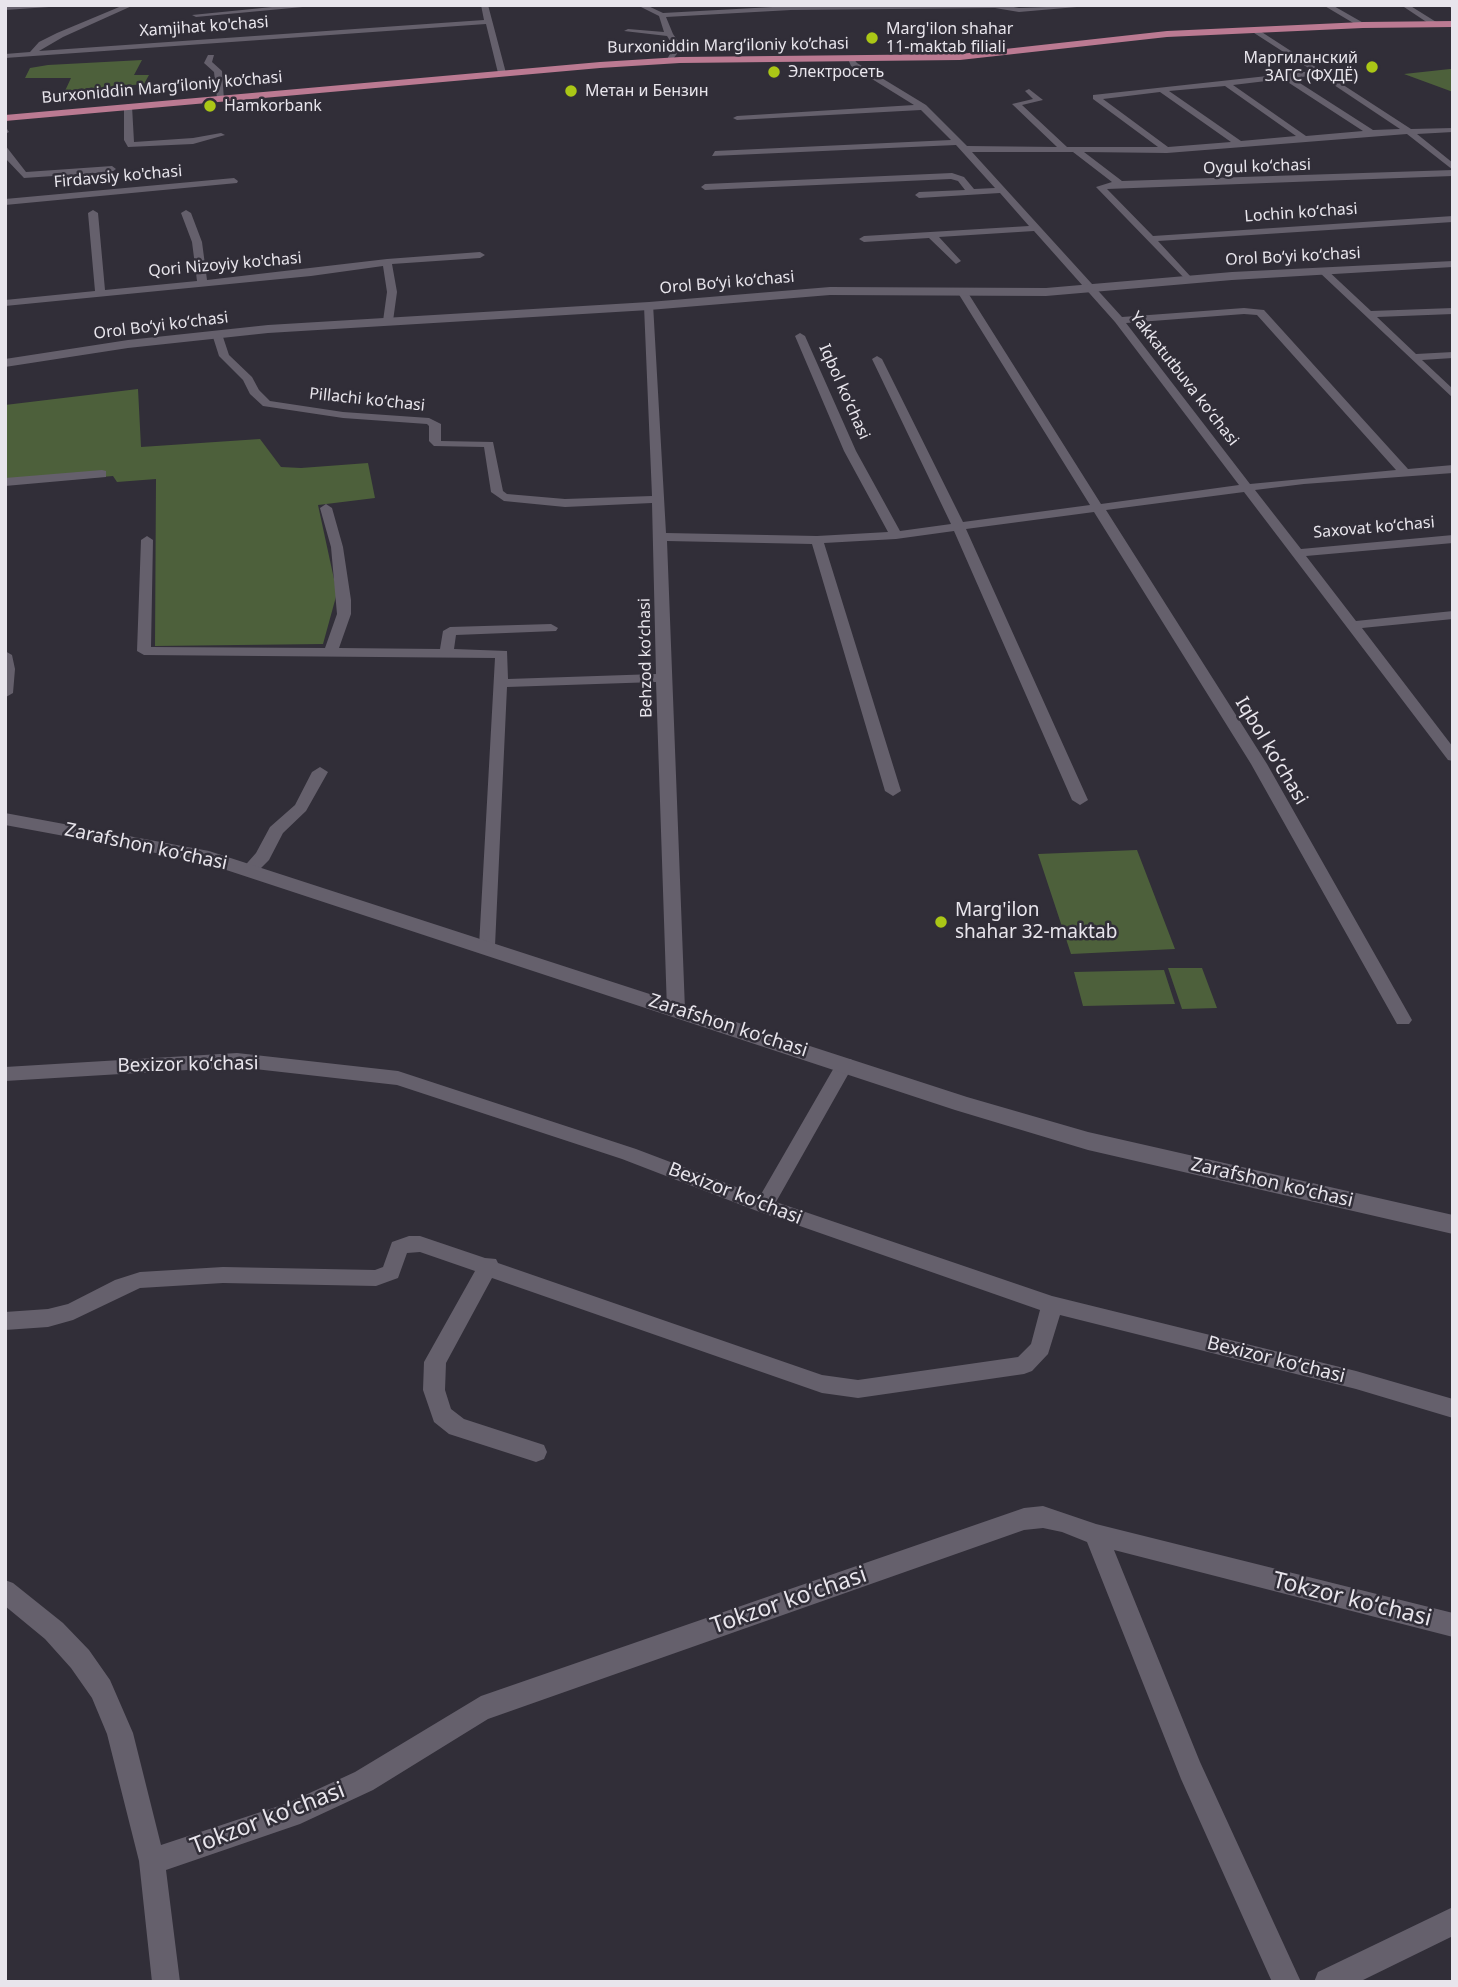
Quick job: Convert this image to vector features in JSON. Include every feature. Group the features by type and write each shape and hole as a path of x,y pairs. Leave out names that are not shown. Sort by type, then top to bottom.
{"main road":[{"name":"Burxoniddin Marg’iloniy ko’chasi","path":"5,118 502,73 670,61 985,56 1167,34 1363,25 1453,24"}],"street":[{"path":"5,8 49,5"},
{"path":"33,53 51,40 131,5"},
{"path":"196,15 321,5"},
{"path":"484,5 502,73"},
{"path":"640,5 662,15 791,8 981,7 1020,10 1097,5"},
{"path":"1326,5 1363,25"},
{"path":"1404,5 1437,24"},
{"path":"662,15 669,34 678,47 670,61"},
{"path":"332,18 336,31"},
{"name":"Xamjihat ko'chasi","path":"5,56 336,31 397,22 488,22"},
{"path":"1254,29 1408,131 1453,167"},
{"path":"628,31 669,34"},
{"path":"211,57 208,63 218,71 221,98"},
{"name":"Yakkatutbuva koʻchasi","path":"852,59 854,64 923,107 961,145 1119,320 1453,757"},
{"path":"1167,150 1096,97 1321,73"},
{"path":"1283,76 1371,133"},
{"name":"Oygul koʻchasi","path":"1226,83 1304,138"},
{"name":"Oygul koʻchasi","path":"1162,90 1239,143"},
{"path":"1028,91 1039,100 1016,104 1069,149 1120,184"},
{"path":"128,106 128,140 131,145 188,142 221,135"},
{"path":"737,118 923,107"},
{"name":"Oygul koʻchasi","path":"715,154 961,145 1167,150 1371,133 1453,130"},
{"path":"5,147 9,159 24,175 112,169"},
{"name":"Oygul koʻchasi","path":"1120,184 1453,173"},
{"path":"705,187 952,176 961,179 972,192"},
{"name":"Firdavsiy ko'chasi","path":"5,202 234,181"},
{"path":"1120,184 1100,187 1188,279"},
{"path":"919,195 1002,190"},
{"path":"93,213 100,293"},
{"path":"186,213 197,242 202,283"},
{"name":"Lochin koʻchasi","path":"1151,239 1453,219"},
{"path":"864,239 1036,228"},
{"path":"931,234 956,261"},
{"name":"Qori Nizoyiy ko'chasi","path":"5,303 311,273 387,262 480,256"},
{"path":"387,262 392,292 388,321"},
{"name":"Orol Boʻyi koʻchasi","path":"5,363 217,334 388,321 649,306 830,291 963,293 1091,289 1188,279 1453,264"},
{"path":"1322,270 1453,395"},
{"name":"Iqbol koʻchasi","path":"963,293 1157,606 1259,764 1404,1020"},
{"name":"Behzod koʻchasi","path":"649,306 659,499 676,1010"},
{"path":"1368,314 1453,311"},
{"path":"1119,320 1260,312 1405,473"},
{"name":"Pillachi koʻchasi","path":"217,334 223,356 248,379 254,392 267,404 343,415 429,421 435,424 435,441 439,444 489,444 497,492 505,497 565,503 659,499"},
{"name":"Iqbol koʻchasi","path":"800,336 850,451 896,536"},
{"path":"1413,357 1453,355"},
{"path":"877,359 959,527 1080,800"},
{"path":"659,537 817,540 896,536 1304,480 1453,469"},
{"path":"5,482 102,474"},
{"path":"326,508 337,547 344,600 344,614 330,653"},
{"name":"Saxovat koʻchasi","path":"1299,553 1453,539"},
{"path":"147,540 144,651 502,654 487,946"},
{"path":"817,540 893,791"},
{"path":"1354,625 1453,615"},
{"path":"446,654 450,631 551,628"},
{"path":"5,654 6,693"},
{"path":"501,683 663,678"},
{"path":"249,870 262,856 276,830 300,808 320,772"},
{"name":"Zarafshon koʻchasi","path":"5,819 202,855 487,946 962,1104 1088,1141 1453,1225"},
{"name":"Bexizor koʻchasi","path":"5,1074 237,1060 398,1078 629,1154 764,1206 1052,1305 1356,1380 1453,1409"},
{"path":"764,1206 845,1064"},
{"path":"5,1321 48,1318 72,1311 140,1280 223,1275 376,1278 391,1272 400,1248 414,1243 489,1265 822,1384 858,1389 1024,1365 1040,1348 1052,1305"},
{"path":"489,1265 435,1362 434,1390 442,1415 457,1427 536,1452"},
{"name":"Tokzor koʻchasi","path":"152,1861 291,1815 340,1793 481,1709 1024,1519 1043,1517 1096,1535 1453,1625"},
{"path":"1096,1535 1190,1770 1287,1982"},
{"path":"5,1591 54,1631 80,1659 101,1689 120,1734 152,1861 166,1982"},
{"path":"1328,1982 1453,1921"}],"green space":[{"path":"142,60 134,75 149,75 144,84 65,91 71,78 25,78 30,68 48,65"},
{"path":"1450,69 1453,69 1453,92 1404,74"},
{"path":"138,389 141,447 260,439 281,467 368,463 375,498 318,505 337,593 323,644 155,646 156,479 117,482 113,476 5,485 5,405"},
{"path":"1137,850 1175,949 1071,954 1038,854"},
{"path":"1168,968 1202,968 1217,1008 1182,1009"},
{"path":"1164,970 1175,1004 1083,1006 1074,972"}],"place":[{"name":"Marg'ilon shahar 11-maktab filiali","path":"872,38"},
{"name":"Маргиланский ЗАГС (ФХДЁ)","path":"1372,67"},
{"name":"Электросеть","path":"774,72"},
{"name":"Метан и Бензин","path":"571,91"},
{"name":"Hamkorbank","path":"210,106"},
{"name":"Marg'ilon shahar 32-maktab","path":"941,922"}]}
